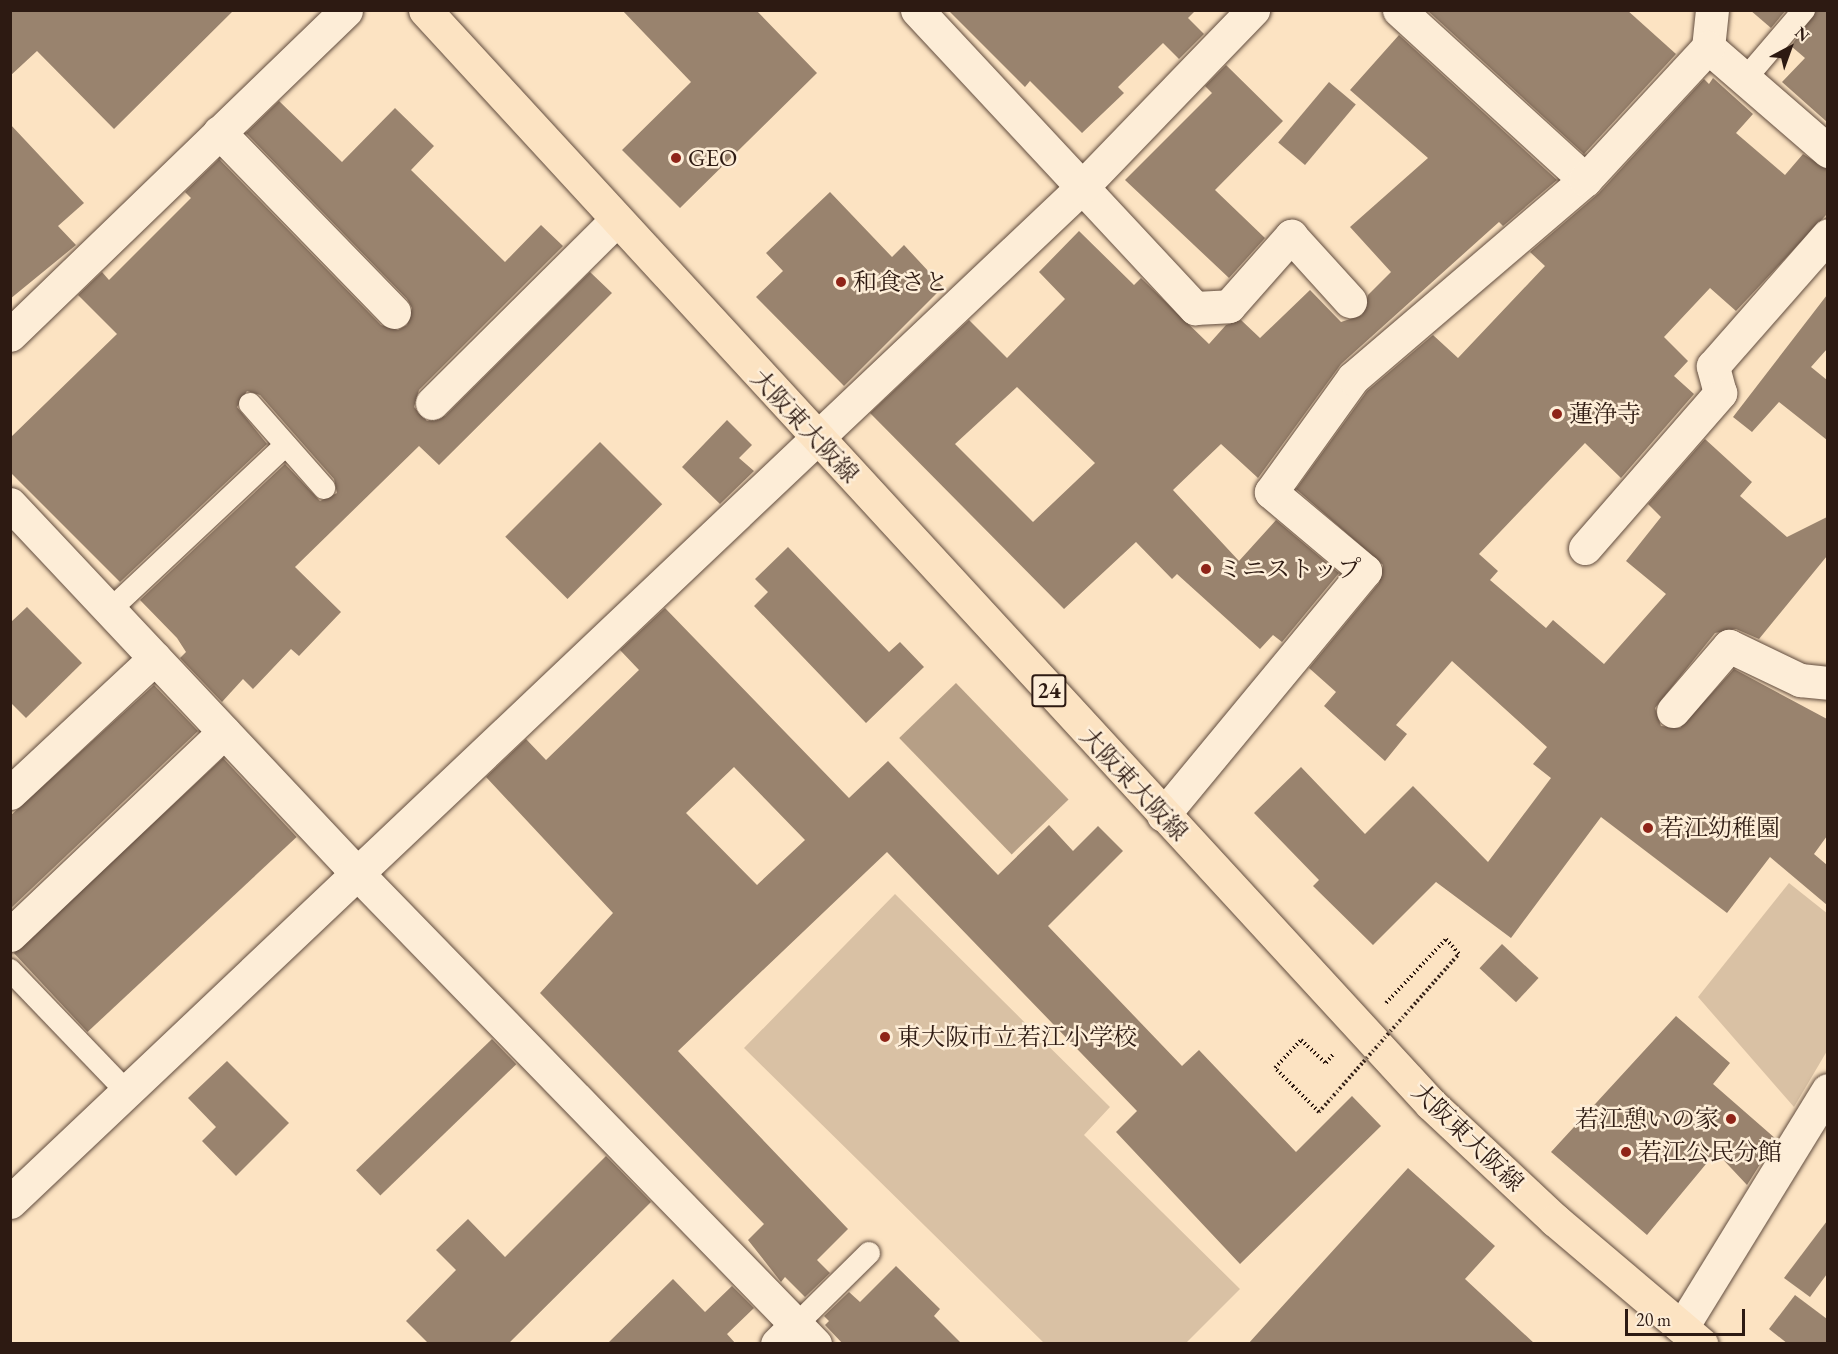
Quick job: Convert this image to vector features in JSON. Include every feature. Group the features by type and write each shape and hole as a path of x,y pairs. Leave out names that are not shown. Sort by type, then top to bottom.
{"main road":[{"name":"大阪東大阪線","path":"424,10 615,221 1431,1104 1692,1335"}],"street":[{"path":"10,335 346,10"},
{"path":"917,10 1195,308 1229,306 1291,236 1350,301"},
{"path":"1399,10 1585,180"},
{"path":"1163,815 1365,571 1271,492 1353,378 1585,180 1708,47 1712,10"},
{"path":"10,1202 355,871 1081,188 1236,16"},
{"path":"1708,47 1827,151"},
{"path":"219,132 394,312"},
{"path":"432,403 615,221"},
{"path":"1585,548 1720,393 1713,366 1827,235"},
{"path":"10,504 796,1337"},
{"path":"1673,711 1729,646 1800,680 1827,683"},
{"path":"10,793 155,658"},
{"path":"10,935 224,732"},
{"path":"1692,1335 1817,1131 1827,1090"}],"lane":[{"path":"1745,79 1804,10"},
{"path":"250,404 324,488"},
{"path":"110,610 286,445"},
{"path":"10,970 126,1091"},
{"path":"796,1337 869,1253"}],"path":[{"path":"1326,1063 1301,1040 1275,1068 1319,1112 1459,954 1446,939 1385,1003"}],"shaded area":[{"path":"956,683 1069,800 1012,854 899,738"},
{"path":"1789,883 1828,914 1827,1051 1794,1107 1698,997"},
{"path":"895,894 1110,1107 1084,1135 1240,1289 1186,1343 1044,1343 744,1048"}],"building":[{"path":"10,10 234,10 114,129 37,51 10,76"},
{"path":"622,10 756,10 817,73 680,208 622,150 691,82"},
{"path":"948,10 1196,10 1188,18 1204,34 1179,59 1163,43 1118,87 1124,93 1082,133 1030,81 1025,87"},
{"path":"1427,10 1627,10 1676,54 1584,154"},
{"path":"1750,10 1786,10 1771,28"},
{"path":"1817,10 1827,10 1827,122 1782,82 1805,58 1791,46"},
{"path":"1399,35 1557,180 1503,226 1499,222 1341,364 1258,478 1221,444 1173,490 1239,561 1276,520 1339,573 1282,642 1273,635 1260,649 1177,574 1172,579 1136,542 1064,609 870,413 969,320 1007,358 1065,299 1039,272 1079,231 1134,285 1141,278 1209,344 1226,325 1241,320 1260,338 1310,290 1341,322 1362,315 1368,295 1391,272 1350,227 1428,158 1350,90","holes":["1017,387 1095,463 1033,522 955,444"]},
{"path":"1226,65 1283,121 1215,190 1265,238 1229,278 1125,180 1212,93 1205,86"},
{"path":"1713,78 1753,114 1736,133 1785,175 1803,154 1827,169 1827,214 1736,311 1710,288 1664,337 1688,361 1674,376 1694,394 1621,478 1585,443 1479,554 1498,571 1490,580 1546,628 1553,620 1604,664 1666,594 1626,561 1661,517 1648,504 1705,439 1752,482 1740,496 1787,537 1827,517 1827,556 1759,639 1736,629 1715,633 1655,708 1661,726 1680,728 1734,669 1827,719 1827,836 1814,854 1827,865 1827,905 1770,857 1727,913 1601,817 1511,938 1436,882 1373,945 1313,886 1319,880 1254,813 1301,767 1365,834 1413,786 1488,862 1551,778 1533,764 1547,747 1452,661 1396,725 1407,734 1385,761 1324,706 1336,692 1309,668 1379,583 1383,565 1296,489 1367,391 1433,335 1458,358 1545,266 1530,252 1599,193 1704,79 1709,84"},
{"path":"1329,82 1356,104 1305,165 1278,143"},
{"path":"279,101 342,162 395,108 434,146 411,170 505,262 541,225 563,246 419,390 414,407 427,421 445,416 590,272 612,293 439,465 419,446 295,567 341,612 299,656 291,649 253,689 243,679 222,702 180,658 186,652 177,638 140,600 285,464 320,501 337,493 334,479 260,395 247,391 237,407 267,444 120,582 10,472 10,438 117,334 78,295 102,272 109,280 191,198 185,192 219,159 381,325 398,330 407,325 412,308 407,299 246,133"},
{"path":"10,124 84,203 58,226 76,245 10,299"},
{"path":"830,192 892,257 904,245 943,287 844,386 756,297 783,271 766,253"},
{"path":"1827,295 1827,349 1811,367 1827,380 1827,440 1779,402 1752,432 1733,417"},
{"path":"727,420 752,445 739,458 754,471 720,504 682,467"},
{"path":"600,442 662,504 567,599 505,537"},
{"path":"788,547 889,652 900,642 924,667 866,723 754,606 768,592 755,579"},
{"path":"27,607 82,663 26,718 10,702 10,623"},
{"path":"665,608 849,798 888,761 998,875 1049,825 1073,851 1098,826 1123,851 1048,926 1182,1066 1199,1050 1296,1152 1352,1096 1381,1126 1240,1264 1116,1132 1137,1111 887,852 678,1051 848,1229 817,1260 830,1273 805,1297 785,1277 781,1282 748,1240 764,1224 540,993 613,913 486,777 526,739 546,760 639,670 620,650","holes":["734,767 805,840 757,885 686,813"]},
{"path":"154,685 198,731 10,909 10,816"},
{"path":"223,758 297,837 87,1032 14,953"},
{"path":"1502,944 1539,978 1516,1002 1479,968"},
{"path":"1676,1016 1730,1063 1713,1084 1776,1139 1747,1185 1716,1152 1647,1235 1551,1152"},
{"path":"492,1039 516,1064 380,1195 356,1170"},
{"path":"227,1061 289,1123 236,1176 202,1141 216,1127 188,1098"},
{"path":"606,1156 651,1202 508,1344 429,1344 406,1321 456,1270 436,1250 468,1219 505,1257"},
{"path":"1408,1168 1495,1246 1465,1279 1535,1344 1248,1344"},
{"path":"1827,1221 1827,1274 1810,1297 1784,1278"},
{"path":"896,1266 940,1309 934,1316 962,1344 843,1344 825,1325 829,1321 824,1316 849,1292 860,1302"},
{"path":"673,1279 705,1312 732,1286 754,1308 727,1334 736,1344 607,1344"},
{"path":"1795,1295 1827,1319 1827,1344 1788,1344 1769,1329"}],"place":[{"name":"GEO","path":"676,158"},
{"name":"和食さと","path":"841,282"},
{"name":"蓮浄寺","path":"1557,414"},
{"name":"ミニストップ","path":"1206,569"},
{"name":"若江幼稚園","path":"1648,828"},
{"name":"東大阪市立若江小学校","path":"885,1037"},
{"name":"若江憩いの家","path":"1731,1119"},
{"name":"若江公民分館","path":"1626,1152"}]}
